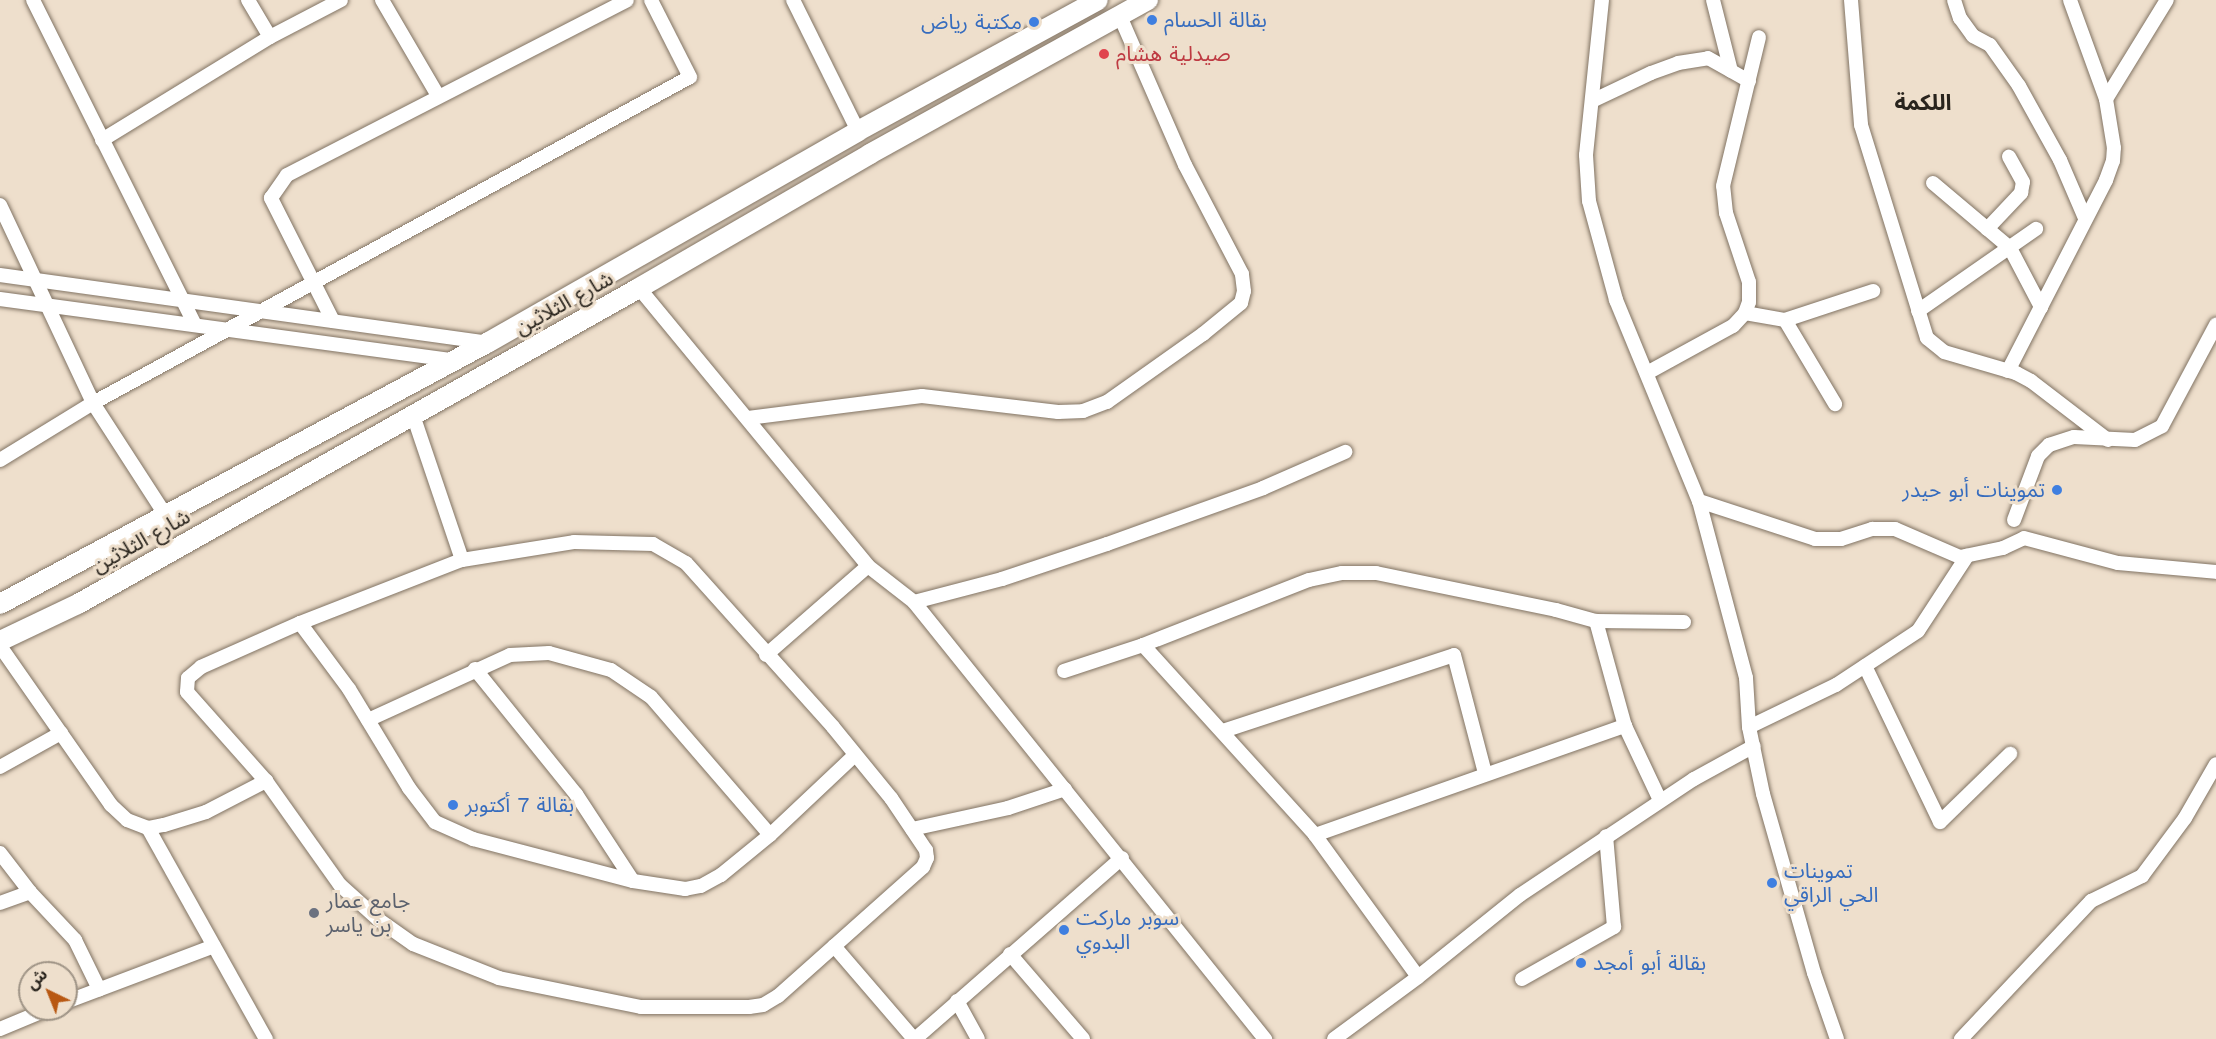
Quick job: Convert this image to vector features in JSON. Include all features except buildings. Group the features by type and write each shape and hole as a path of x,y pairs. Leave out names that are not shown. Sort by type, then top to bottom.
{"street":[{"path":"33,0 195,325"},
{"path":"248,0 270,37"},
{"path":"102,140 270,37 341,0"},
{"path":"382,0 438,96"},
{"path":"333,321 312,284 270,198 279,184 288,175 627,0"},
{"path":"0,460 93,403 690,77 651,0"},
{"path":"793,0 870,154"},
{"name":"شارع الثلاثين","path":"0,604 487,343 858,131 1098,0"},
{"name":"شارع الثلاثين","path":"0,641 78,604 639,288 870,154 1148,0"},
{"path":"1602,0 1586,163 1589,201 1612,287 1699,501 1746,678 1749,727 1763,794 1814,973 1838,1039"},
{"path":"1713,0 1731,70"},
{"path":"1851,0 1860,125 1927,338 1937,349 2008,371 2031,381 2108,440"},
{"path":"1954,0 1960,18 1973,36 1990,45 2019,86 2060,160 2085,218"},
{"path":"2008,371 2106,180 2113,161 2114,148 2106,99 2070,0"},
{"path":"2106,99 2167,0"},
{"path":"748,418 922,396 1058,412 1083,411 1107,402 1203,334 1241,303 1244,291 1242,274 1185,165 1120,16"},
{"path":"1647,373 1725,332 1745,313 1749,302 1749,282 1726,213 1723,186 1725,168 1759,37"},
{"path":"1592,101 1651,73 1678,63 1708,58 1749,81"},
{"path":"1987,229 2021,193 2023,182 2008,157"},
{"path":"1933,183 2010,248 2041,307"},
{"path":"0,205 93,403 166,516"},
{"path":"1918,311 2036,230"},
{"path":"628,264 639,288 868,566 914,602 1122,858 1265,1039"},
{"path":"0,274 487,343"},
{"path":"1745,313 1785,320 1873,291"},
{"path":"0,298 454,360"},
{"path":"1785,320 1835,404"},
{"path":"2014,520 2038,456 2049,445 2074,436 2135,440 2162,426 2216,325"},
{"path":"413,415 462,560"},
{"path":"914,602 1002,579 1107,544 1263,488 1345,452"},
{"path":"1699,501 1815,539 1841,539 1872,529 1895,529 1960,557 2003,548 2024,538 2118,563 2216,572"},
{"path":"574,542 652,544 686,563 855,755 891,798 926,850 927,858 923,867 778,996 763,1005 749,1008 641,1007 499,978 413,944 380,920 340,885 266,781 187,692 188,678 201,667 300,623 462,560 574,542"},
{"path":"1749,727 1836,685 1918,631 1967,556"},
{"path":"766,655 868,566"},
{"path":"1064,671 1143,645 1309,580 1359,572 1420,581 1556,610 1596,621 1684,622"},
{"path":"1596,621 1625,726 1660,800"},
{"path":"300,623 349,689 409,788 435,822 473,838 633,881 685,889 701,886 721,875 770,835 855,755"},
{"path":"1143,645 1315,835 1418,977"},
{"path":"0,646 111,805 127,820 148,828 206,812 266,781"},
{"path":"368,720 475,669 510,655 549,653 611,670 651,697 770,835"},
{"path":"1223,731 1454,655 1485,774"},
{"path":"1864,666 1940,822 2010,754"},
{"path":"475,669 576,794 633,881"},
{"path":"1315,835 1625,726"},
{"path":"0,767 61,734"},
{"path":"1334,1039 1418,977 1520,895 1660,800 1754,746"},
{"path":"1961,1039 2091,901 2142,876 2185,818 2216,764"},
{"path":"912,830 1008,808 1065,789"},
{"path":"148,828 266,1039"},
{"path":"1522,979 1614,927 1606,836"},
{"path":"0,853 30,892 75,940 99,989"},
{"path":"834,946 914,1039 1122,858"},
{"path":"0,903 30,892"},
{"path":"78,997 214,946"},
{"path":"1010,954 1083,1039"},
{"path":"957,1001 978,1039"},
{"path":"0,1029 19,1021"}],"place":[{"name":"بقالة الحسام","path":"1152,20"},
{"name":"مكتبة رياض","path":"1034,22"},
{"name":"صيدلية هشام","path":"1104,54"},
{"name":"تموينات أبو حيدر","path":"2057,490"},
{"name":"بقالة 7 أكتوبر","path":"453,805"},
{"name":"تموينات الحي الراقي","path":"1772,883"},
{"name":"جامع عمار بن ياسر","path":"314,913"},
{"name":"سوبر ماركت البدوي","path":"1064,930"},
{"name":"بقالة أبو أمجد","path":"1581,963"}],"district":[{"name":"اللكمة","path":"1923,103"}]}
